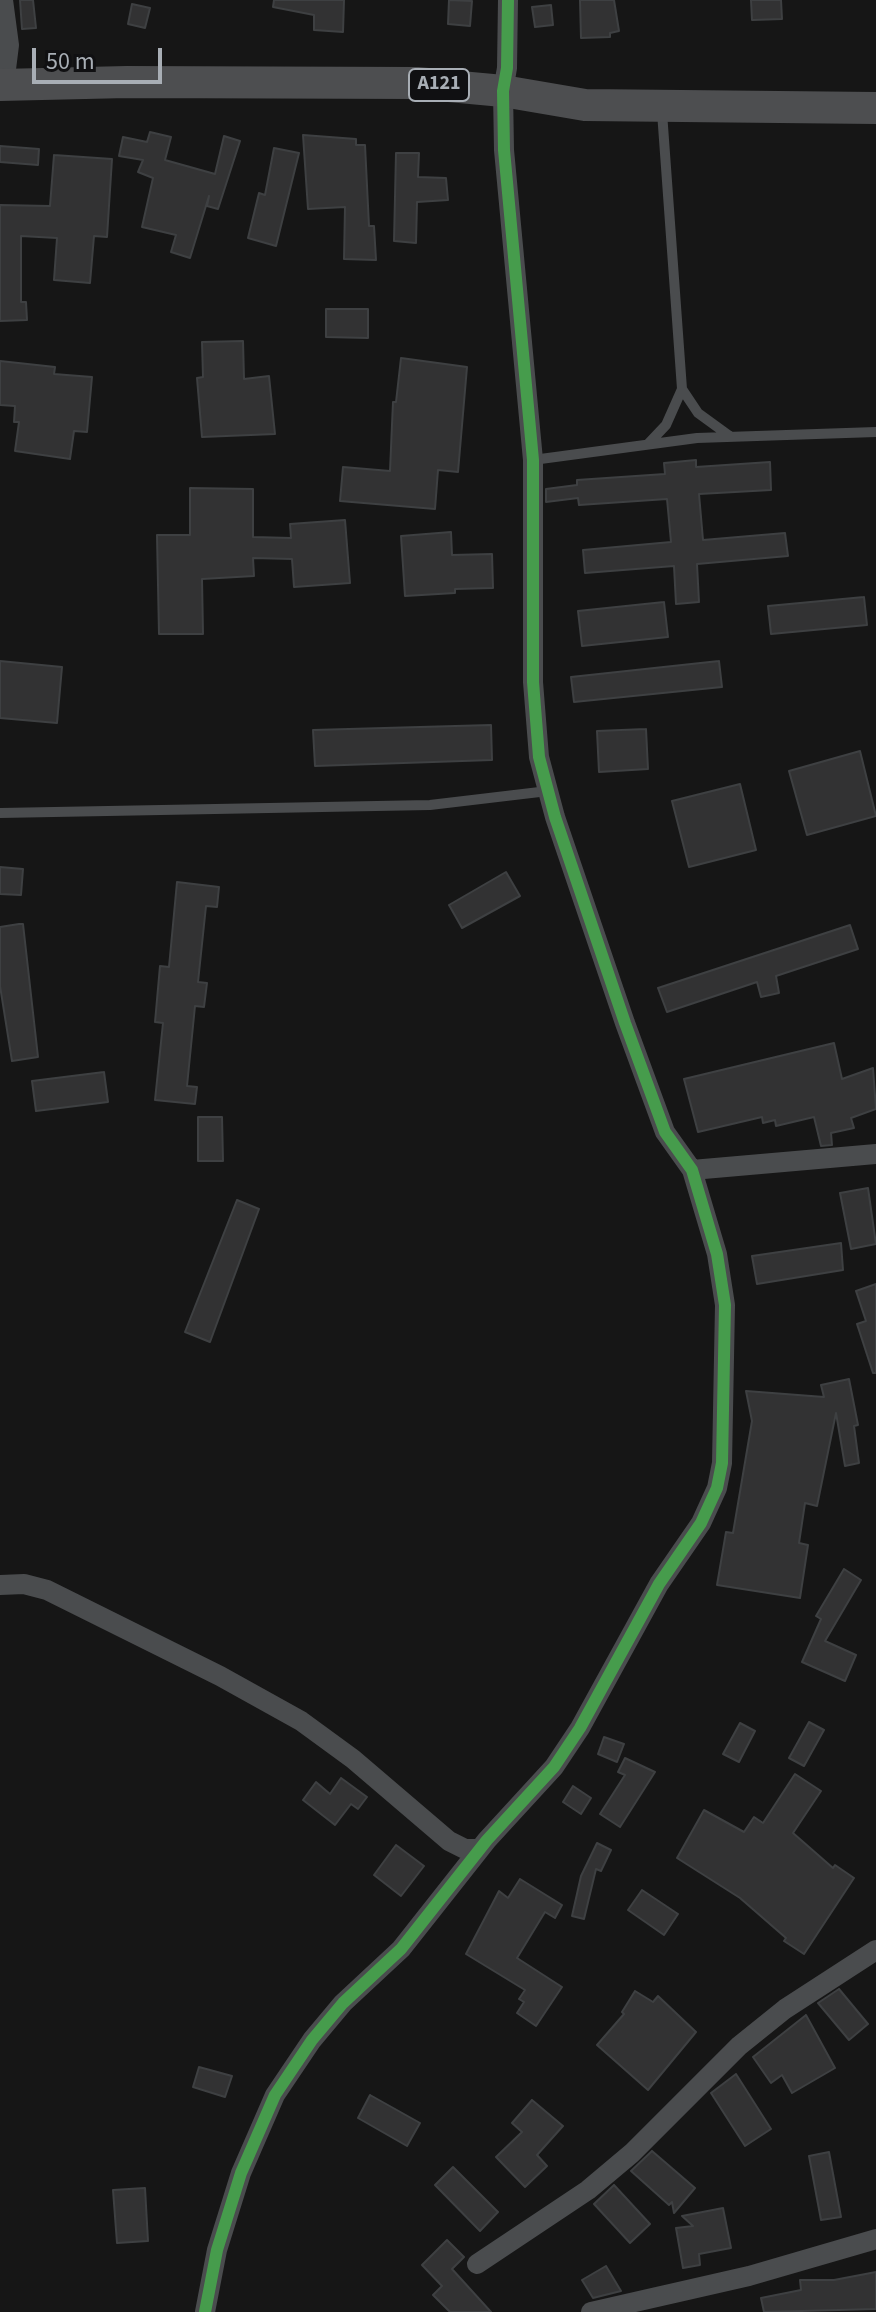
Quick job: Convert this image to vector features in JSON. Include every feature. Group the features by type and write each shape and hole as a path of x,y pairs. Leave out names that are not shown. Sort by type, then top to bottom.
{"main road":[{"name":"A121","path":"2,85 318,81 417,83 503,91 585,105 876,108"}],"street":[{"path":"2,85 9,45 3,0"},
{"path":"205,2312 232,2201 275,2095 322,2028 401,1949 480,1849 534,1792 580,1728 659,1584 701,1523 717,1488 723,1437 725,1305 717,1254 692,1170 665,1132 625,1023 539,757 534,712 533,460 504,150 503,91 507,68 508,0"},
{"path":"692,1170 876,1154"},
{"path":"0,1585 24,1584 47,1590 220,1676 301,1721 353,1759 449,1841 465,1849 480,1849"},
{"path":"477,2264 588,2190 632,2153 739,2046 785,2009 876,1950"},
{"path":"591,2312 749,2276 876,2239"}],"lane":[{"path":"647,444 666,425 682,389 661,106"},
{"path":"682,389 698,413 731,437"},
{"path":"533,460 647,444 731,437 876,432"},
{"path":"0,813 430,805 548,791"}],"building":[{"path":"20,0 33,0 36,28 22,29"},
{"path":"274,0 344,0 343,32 314,30 314,15 273,7"},
{"path":"449,0 472,1 470,26 448,24"},
{"path":"580,0 614,0 619,31 610,33 610,37 581,38"},
{"path":"751,0 781,0 782,19 752,20"},
{"path":"132,4 150,8 145,28 128,24"},
{"path":"551,5 553,25 535,27 532,7"},
{"path":"150,132 171,137 165,160 215,174 224,136 240,141 218,209 207,206 209,196 190,258 171,252 176,235 142,227 153,178 138,172 143,160 119,156 123,137 147,142"},
{"path":"303,135 356,139 356,145 365,145 369,226 374,226 376,260 344,259 345,207 308,209"},
{"path":"0,146 39,149 38,165 0,162"},
{"path":"274,148 299,153 276,246 248,238 259,193 265,195"},
{"path":"396,153 419,153 418,177 446,178 448,200 417,202 416,243 394,241"},
{"path":"54,155 112,159 107,237 94,236 90,283 54,280 57,238 21,236 21,302 26,302 27,320 0,321 0,205 50,206"},
{"path":"326,309 368,309 368,338 326,337"},
{"path":"243,341 244,379 269,376 275,434 202,437 197,378 203,377 202,342"},
{"path":"401,358 467,367 458,472 438,470 435,509 340,501 343,467 390,471 393,402 396,402"},
{"path":"0,361 55,367 54,374 92,377 87,432 74,431 70,459 15,451 19,422 14,422 15,406 0,405"},
{"path":"696,460 696,467 770,462 771,490 699,494 703,540 785,533 788,556 697,564 699,602 676,604 674,566 585,573 583,550 671,542 667,499 579,505 578,498 546,502 546,489 577,485 577,480 665,474 664,463"},
{"path":"190,488 253,489 253,537 291,538 290,524 345,520 350,583 294,587 292,559 253,558 254,576 202,579 203,634 159,634 157,535 190,535"},
{"path":"451,532 452,555 492,554 493,588 455,589 455,593 405,596 401,536"},
{"path":"864,597 867,625 771,634 768,606"},
{"path":"664,602 668,637 582,646 578,611"},
{"path":"0,661 62,667 57,723 0,718"},
{"path":"719,661 722,687 574,702 571,677"},
{"path":"491,725 492,760 315,766 313,730"},
{"path":"646,729 648,769 599,772 597,731"},
{"path":"860,751 876,816 807,835 789,771"},
{"path":"740,784 756,850 689,867 672,801"},
{"path":"0,867 23,869 21,895 0,894"},
{"path":"506,872 520,896 462,928 449,905"},
{"path":"177,882 219,887 217,907 206,906 198,982 207,983 204,1007 195,1006 187,1086 197,1087 195,1104 155,1100 163,1023 155,1022 160,966 169,967"},
{"path":"23,924 38,1057 12,1061 0,986 0,927"},
{"path":"850,925 858,949 776,976 779,993 761,997 757,982 667,1012 658,988"},
{"path":"834,1043 842,1079 873,1068 876,1109 851,1118 854,1128 831,1133 832,1145 821,1146 814,1117 776,1126 775,1120 763,1123 762,1117 698,1132 684,1079"},
{"path":"104,1072 108,1102 36,1111 32,1081"},
{"path":"198,1117 222,1117 223,1161 198,1161"},
{"path":"868,1188 876,1244 851,1249 840,1193"},
{"path":"237,1200 259,1209 210,1342 185,1332"},
{"path":"841,1243 843,1270 757,1284 752,1256"},
{"path":"876,1284 876,1373 873,1373 857,1324 866,1321 856,1291"},
{"path":"849,1379 858,1425 854,1426 859,1463 845,1466 836,1413 817,1506 805,1503 799,1543 808,1545 800,1598 717,1585 726,1532 733,1533 752,1421 746,1391 824,1397 821,1385"},
{"path":"844,1569 861,1580 825,1641 856,1655 845,1681 802,1662 821,1619 816,1616"},
{"path":"809,1722 824,1730 804,1766 789,1758"},
{"path":"740,1723 755,1731 739,1762 723,1754"},
{"path":"604,1737 624,1744 617,1762 598,1754"},
{"path":"625,1758 655,1772 620,1827 600,1814 625,1775 618,1772"},
{"path":"795,1774 821,1791 793,1833 833,1868 835,1865 854,1878 804,1954 784,1941 786,1938 740,1898 677,1858 704,1810 744,1832 754,1817 763,1823"},
{"path":"341,1778 367,1797 358,1809 351,1804 335,1825 303,1800 316,1782 330,1794"},
{"path":"573,1786 591,1798 581,1814 563,1802"},
{"path":"597,1843 611,1850 601,1871 596,1869 584,1919 572,1916 581,1876"},
{"path":"396,1845 424,1866 401,1896 374,1875"},
{"path":"520,1879 562,1905 555,1918 545,1912 517,1958 562,1987 536,2026 517,2013 524,2002 519,1999 525,1990 466,1954 499,1891 508,1898"},
{"path":"642,1890 678,1914 664,1935 628,1910"},
{"path":"839,1989 868,2024 849,2040 818,2003"},
{"path":"635,1991 653,2002 658,1996 696,2032 648,2090 597,2045 624,2014 622,2012"},
{"path":"806,2015 835,2068 792,2093 782,2075 771,2083 753,2057"},
{"path":"199,2067 232,2076 225,2097 193,2087"},
{"path":"736,2074 771,2129 745,2146 711,2093"},
{"path":"370,2095 420,2123 407,2146 358,2118"},
{"path":"532,2100 563,2126 537,2155 547,2166 525,2187 496,2157 522,2132 512,2123"},
{"path":"652,2151 695,2188 674,2213 672,2202 669,2205 631,2171"},
{"path":"829,2152 841,2217 821,2220 809,2156"},
{"path":"453,2167 498,2212 480,2231 435,2185"},
{"path":"614,2185 650,2224 630,2243 594,2204"},
{"path":"145,2188 148,2241 117,2243 113,2190"},
{"path":"723,2208 731,2248 699,2254 700,2265 683,2268 676,2228 693,2226 682,2216"},
{"path":"447,2240 464,2257 452,2269 491,2312 450,2312 433,2295 442,2286 422,2265"},
{"path":"606,2266 621,2291 593,2298 582,2280"},
{"path":"876,2272 876,2309 764,2312 761,2298 801,2290 800,2280 834,2280"}],"cycle path":[{"path":"205,2312 217,2250 241,2173 275,2095 312,2040 343,2003 401,1949 487,1840 554,1767 580,1728 659,1584 701,1523 717,1488 722,1463 725,1305 717,1254 692,1170 665,1132 625,1023 555,817 539,757 533,682 533,460 504,150 503,91 507,68 508,0"}]}
